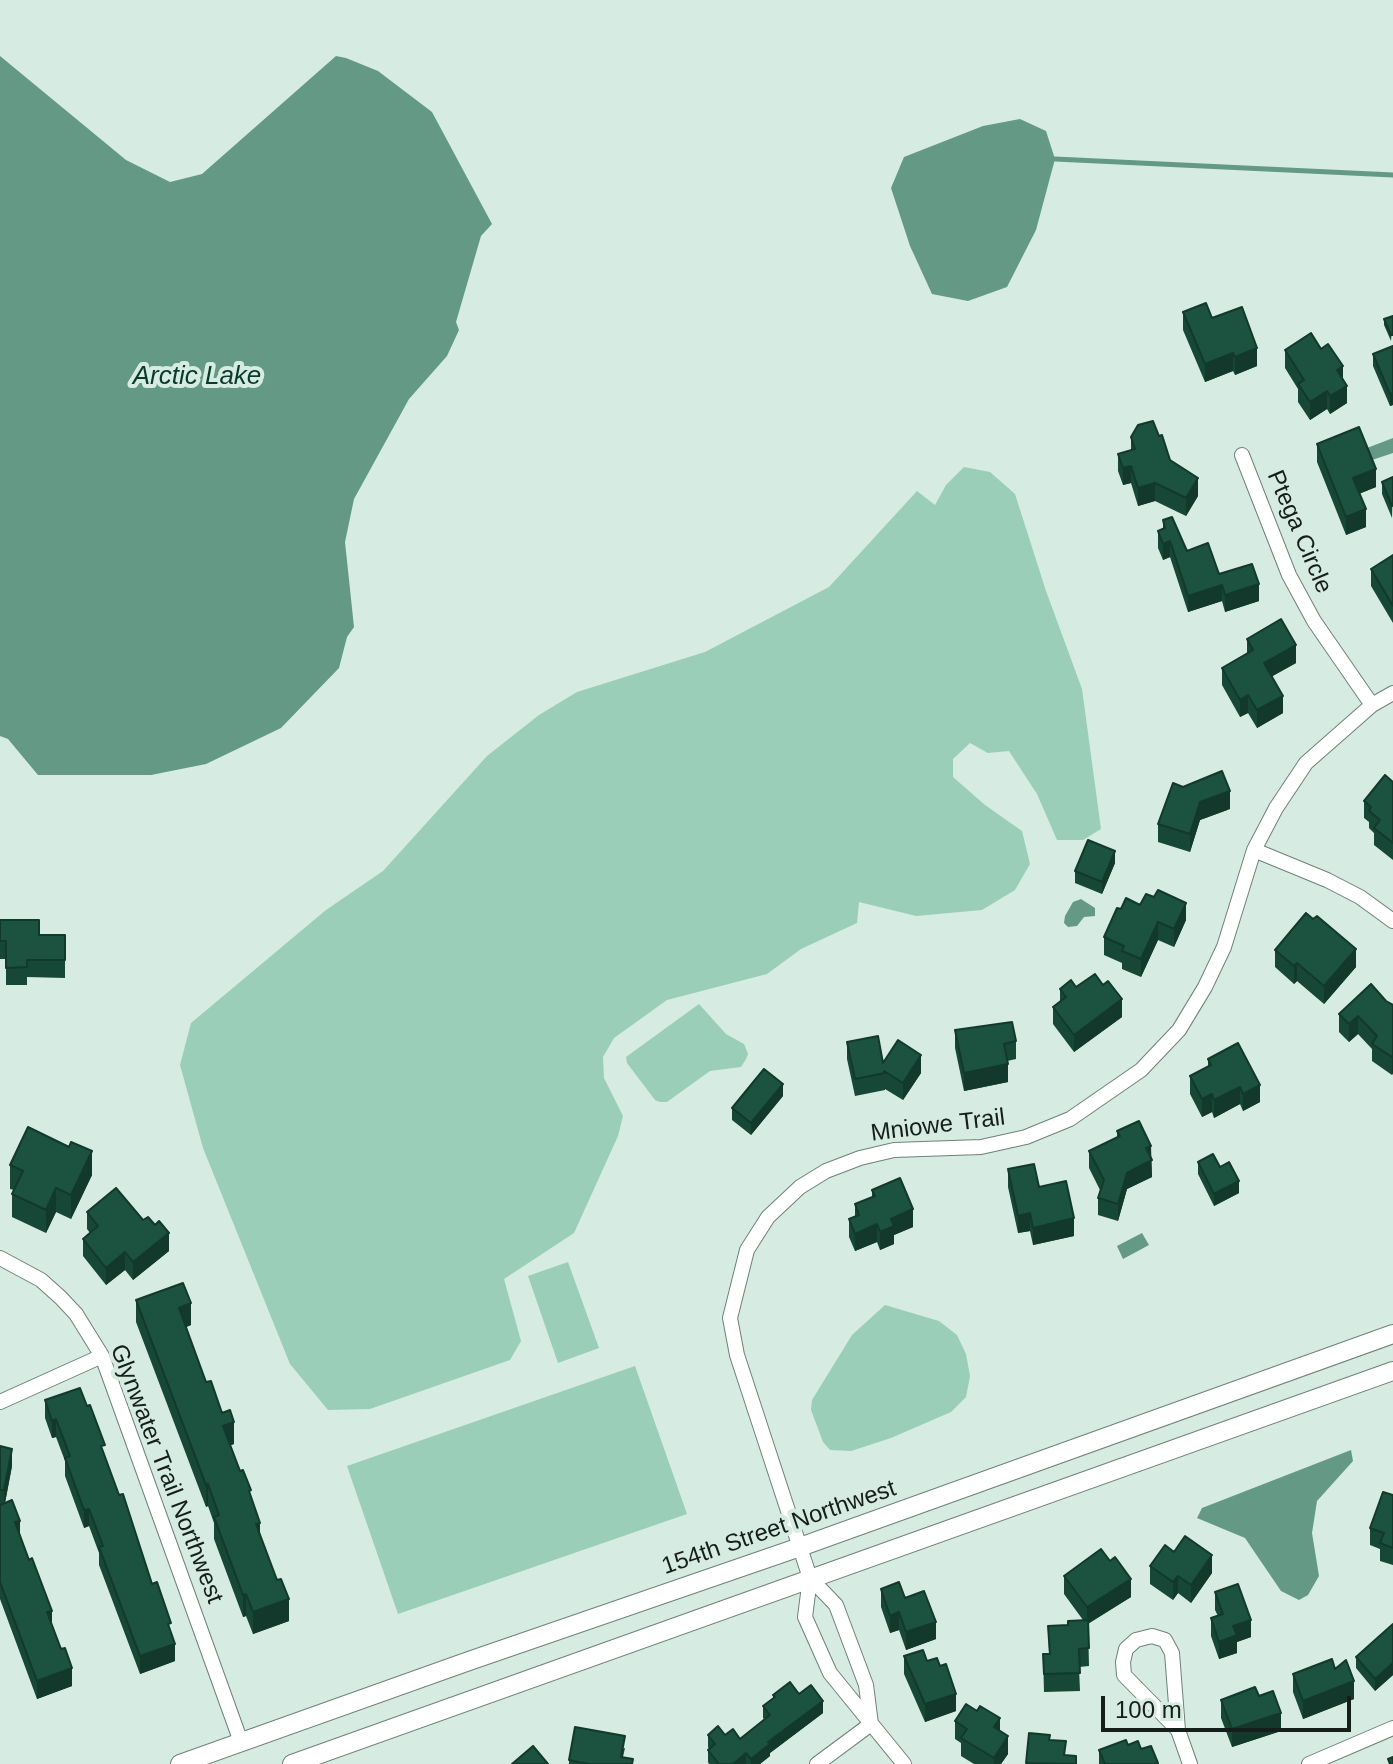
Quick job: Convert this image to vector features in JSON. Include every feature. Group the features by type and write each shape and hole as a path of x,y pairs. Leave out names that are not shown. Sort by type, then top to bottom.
{"street":[{"name":"Ptega Circle","path":"1242,455 1289,575 1314,621 1372,705"},
{"name":"Mniowe Trail","path":"810,1578 737,1355 730,1318 747,1250 768,1217 800,1187 826,1171 894,1150 981,1147 1026,1137 1070,1119 1141,1070 1179,1030 1205,987 1224,947 1254,850 1276,808 1306,763 1372,705 1393,693"},
{"path":"1254,850 1360,897 1393,921"},
{"name":"Glynwater Trail Northwest","path":"0,1258 41,1280 61,1298 76,1314 102,1356 241,1742"},
{"name":"154th Street Northwest","path":"180,1764 800,1547 1393,1334"},
{"path":"0,1402 102,1356"},
{"path":"292,1764 1393,1371"},
{"path":"810,1578 805,1617 830,1673 904,1764"},
{"path":"810,1578 836,1605 866,1685 871,1724"},
{"path":"1178,1730 1124,1675 1126,1649 1136,1640 1152,1636 1165,1640 1172,1653 1178,1730 1190,1764"},
{"path":"817,1764 871,1724"},
{"path":"1309,1764 1393,1728"}],"shaded area":[{"path":"964,467 990,472 1015,494 1082,689 1101,829 1083,840 1057,840 1037,794 1009,751 988,753 970,743 953,759 953,777 1022,831 1030,864 1015,890 982,910 916,916 859,902 857,923 801,949 767,974 667,1000 614,1038 603,1057 604,1078 623,1116 618,1136 574,1233 504,1279 521,1341 510,1360 370,1409 328,1410 290,1364 203,1148 180,1065 191,1023 326,910 383,871 487,756 539,715 577,692 705,652 829,587 917,491 935,505 946,485"},
{"path":"699,1004 726,1034 744,1044 748,1054 746,1059 741,1067 710,1071 667,1102 655,1100 627,1063 626,1057"},
{"path":"568,1262 599,1348 558,1363 528,1276"},
{"path":"885,1305 939,1321 957,1335 966,1354 970,1376 966,1397 951,1412 891,1438 851,1451 830,1450 823,1442 811,1410 812,1400 852,1335"},
{"path":"635,1366 687,1514 398,1614 347,1466"}],"water":[{"name":"Arctic Lake","path":"0,56 126,160 170,182 202,174 336,56 346,58 378,71 432,112 492,224 481,236 456,322 459,330 447,356 409,399 354,499 345,542 354,627 347,637 339,668 281,728 206,764 151,775 38,775 8,739 0,736"},
{"path":"1020,119 1046,131 1055,159 1036,230 1007,287 968,301 932,294 910,246 891,188 904,157 983,126"},
{"path":"1393,438 1393,453 1372,460 1367,448"},
{"path":"1081,899 1095,908 1095,916 1084,917 1077,926 1068,927 1064,923 1065,916 1073,902"},
{"path":"1142,1233 1149,1245 1123,1259 1117,1246"},
{"path":"1351,1450 1353,1461 1317,1501 1312,1533 1319,1576 1308,1595 1299,1600 1281,1591 1245,1538 1197,1518 1202,1508"}],"building":[{"path":"1206,303 1212,318 1242,307 1257,348 1205,364 1183,312"},
{"path":"1393,316 1393,335 1391,335 1384,319"},
{"path":"1311,333 1321,349 1328,344 1343,366 1337,370 1347,386 1330,396 1327,391 1310,402 1298,384 1304,380 1285,350"},
{"path":"1393,346 1393,393 1390,394 1373,354"},
{"path":"1153,421 1159,436 1162,435 1170,460 1198,478 1186,498 1155,483 1138,488 1131,466 1123,468 1118,454 1135,449 1131,437 1138,425"},
{"path":"1359,427 1376,469 1353,478 1366,509 1346,517 1317,444"},
{"path":"1393,477 1393,505 1392,506 1382,482"},
{"path":"1172,517 1187,551 1208,543 1219,574 1252,564 1259,584 1225,595 1222,585 1188,596 1170,541 1163,544 1158,531 1165,528 1163,520"},
{"path":"1393,555 1393,606 1371,569"},
{"path":"1281,619 1296,645 1264,663 1283,696 1257,710 1248,695 1240,700 1222,668 1253,650 1247,639"},
{"path":"1222,771 1230,791 1200,802 1190,834 1158,824 1173,783 1183,787"},
{"path":"1385,775 1393,782 1393,843 1374,828 1380,820 1369,811 1371,807 1364,801"},
{"path":"1088,840 1115,851 1102,882 1075,871"},
{"path":"1158,890 1186,903 1174,929 1158,922 1141,959 1122,951 1124,946 1104,937 1117,908 1121,909 1126,898 1140,905 1146,894 1154,897"},
{"path":"1306,913 1313,919 1317,916 1356,949 1324,986 1297,963 1294,966 1275,950"},
{"path":"0,920 39,920 39,935 65,935 65,960 27,960 27,967 6,968 6,941 0,941"},
{"path":"1095,974 1103,985 1108,981 1122,999 1074,1035 1053,1007 1066,997 1060,989 1071,980 1076,987"},
{"path":"1371,984 1393,1005 1392,1057 1372,1044 1377,1036 1358,1016 1349,1024 1339,1014"},
{"path":"1012,1022 1016,1041 1004,1044 1008,1064 964,1073 955,1030"},
{"path":"878,1036 883,1063 898,1040 921,1055 903,1083 884,1071 855,1079 847,1042"},
{"path":"1238,1043 1260,1085 1243,1094 1240,1087 1214,1100 1212,1094 1202,1099 1190,1076 1211,1065 1208,1059"},
{"path":"764,1069 783,1084 751,1123 732,1108"},
{"path":"1139,1121 1151,1146 1146,1148 1152,1160 1127,1173 1118,1204 1098,1198 1104,1180 1089,1151 1120,1136 1117,1131"},
{"path":"28,1127 69,1147 71,1142 92,1151 71,1195 56,1188 46,1210 12,1194 23,1171 10,1165"},
{"path":"1213,1154 1220,1167 1229,1162 1239,1181 1214,1194 1198,1162"},
{"path":"1034,1164 1039,1187 1066,1181 1074,1218 1033,1228 1030,1213 1018,1216 1008,1169"},
{"path":"900,1178 913,1209 891,1219 894,1226 880,1232 877,1224 855,1234 849,1219 859,1215 855,1204 875,1196 872,1190"},
{"path":"116,1188 143,1220 148,1217 155,1225 159,1221 169,1233 133,1262 125,1252 106,1268 83,1239 98,1226 87,1212"},
{"path":"183,1283 191,1303 179,1308 206,1382 211,1381 222,1413 230,1410 234,1422 223,1426 240,1471 243,1470 251,1490 260,1523 256,1524 277,1580 281,1579 289,1599 253,1612 246,1594 243,1595 214,1517 219,1515 208,1484 136,1300"},
{"path":"80,1388 105,1445 101,1446 119,1495 123,1494 152,1584 157,1582 171,1623 168,1624 175,1644 140,1656 99,1547 103,1546 89,1509 84,1510 65,1458 70,1456 45,1400"},
{"path":"0,1446 12,1449 4,1490 0,1490"},
{"path":"1383,1492 1393,1495 1393,1548 1380,1543 1384,1533 1370,1528"},
{"path":"12,1500 20,1521 15,1522 52,1611 47,1612 72,1668 37,1681 0,1582 0,1505"},
{"path":"1185,1536 1212,1555 1191,1585 1178,1576 1173,1582 1150,1566 1165,1545 1174,1552"},
{"path":"1101,1549 1110,1561 1115,1557 1131,1579 1087,1607 1064,1576"},
{"path":"899,1582 905,1598 924,1591 936,1622 906,1632 899,1612 890,1616 881,1589"},
{"path":"1238,1584 1251,1620 1233,1626 1237,1635 1219,1642 1211,1618 1223,1614 1215,1592"},
{"path":"1088,1620 1089,1648 1079,1649 1080,1673 1044,1674 1043,1654 1050,1654 1048,1626"},
{"path":"1393,1624 1393,1663 1375,1679 1356,1657"},
{"path":"923,1650 927,1661 937,1658 940,1666 946,1664 956,1694 925,1704 904,1656"},
{"path":"1332,1659 1335,1669 1346,1660 1354,1681 1303,1701 1293,1674"},
{"path":"790,1682 799,1694 811,1685 823,1701 768,1742 770,1744 751,1759 746,1753 733,1764 719,1764 708,1750 715,1744 708,1735 718,1726 725,1735 733,1729 740,1739 770,1715 763,1706"},
{"path":"1255,1687 1259,1696 1273,1691 1281,1713 1232,1729 1221,1700"},
{"path":"966,1704 977,1711 980,1706 1000,1718 994,1727 1008,1736 994,1758 961,1738 967,1729 955,1721"},
{"path":"575,1727 625,1736 621,1757 633,1759 632,1764 589,1764 569,1760"},
{"path":"1029,1733 1050,1735 1049,1740 1066,1741 1064,1755 1076,1756 1076,1764 1026,1763"},
{"path":"1126,1740 1128,1745 1138,1741 1141,1749 1151,1746 1158,1763 1105,1764 1099,1750"},
{"path":"533,1746 548,1764 512,1764"}],"waterway":[{"path":"1055,159 1393,175"}]}
